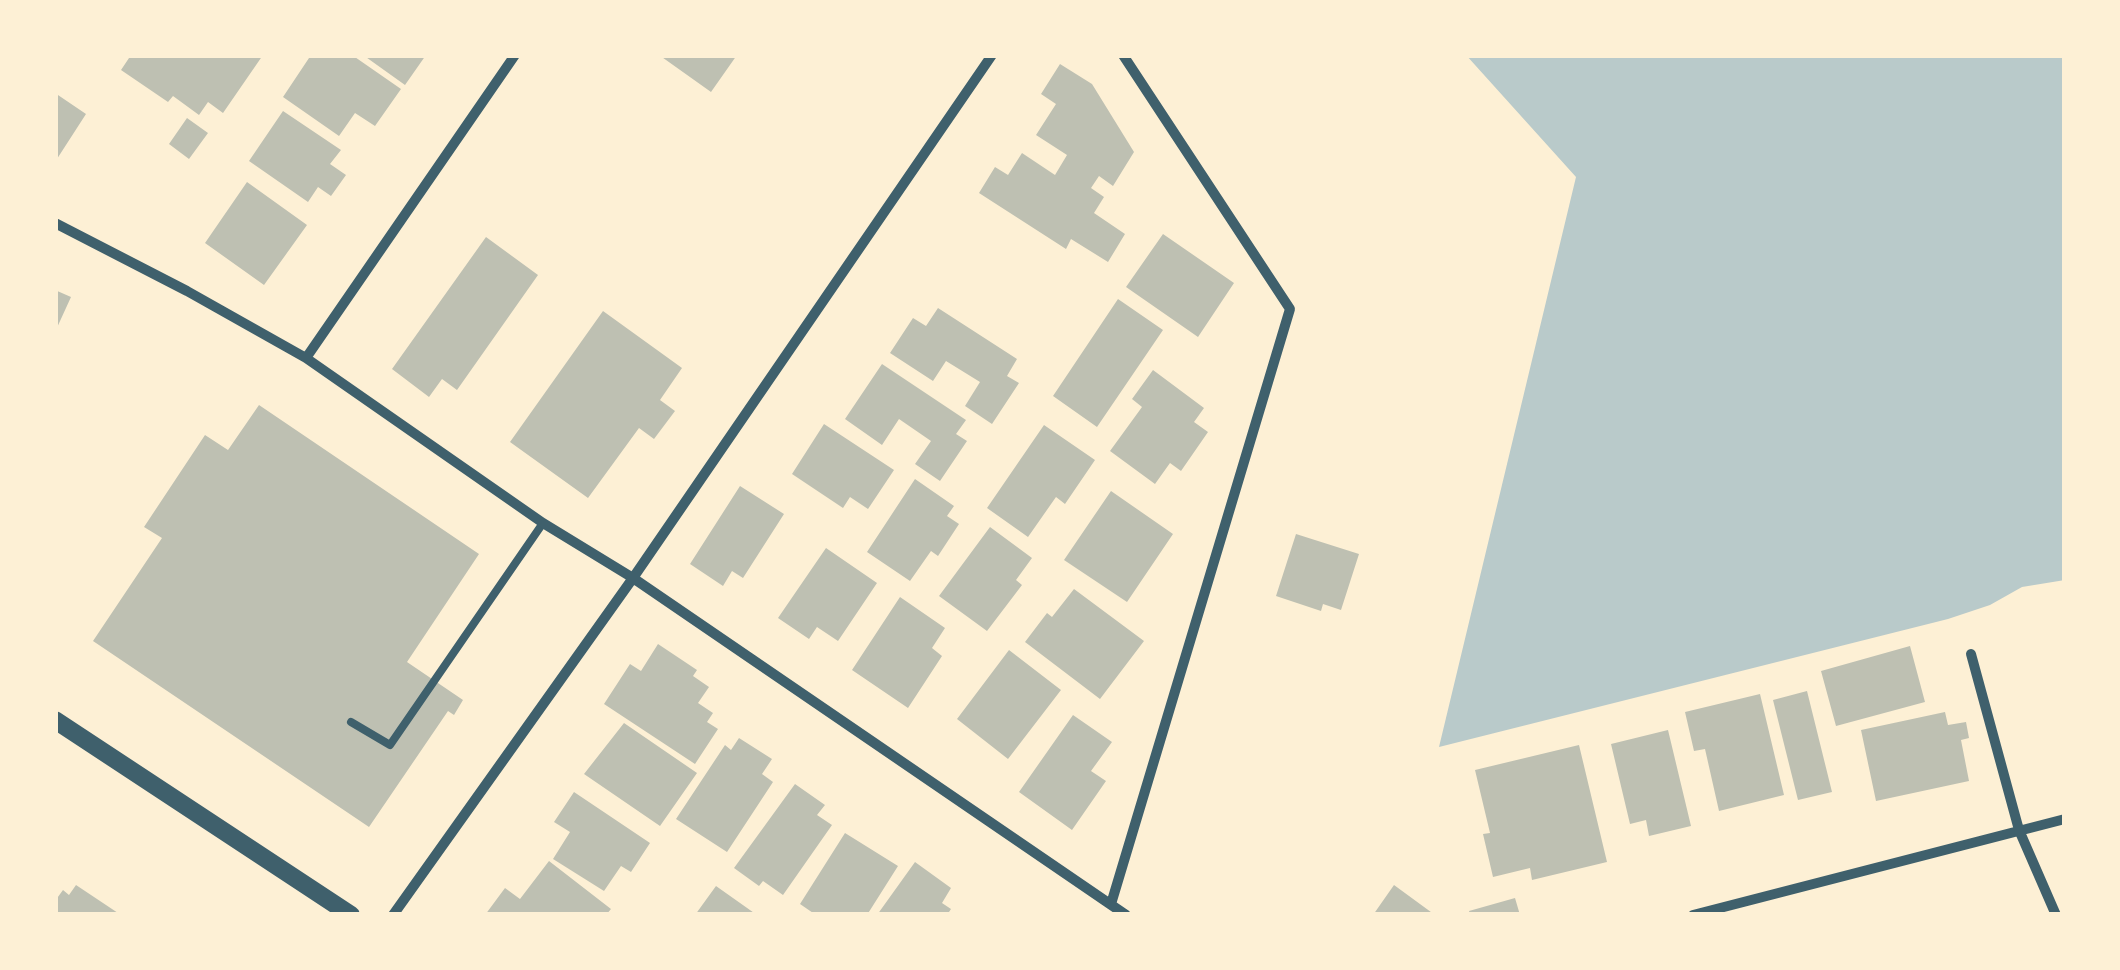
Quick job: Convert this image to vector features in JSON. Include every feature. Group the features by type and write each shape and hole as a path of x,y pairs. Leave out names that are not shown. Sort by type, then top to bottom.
{"street":[{"path":"306,358 514,55"},
{"path":"394,915 633,578 992,55"},
{"path":"1111,904 1290,308 1123,55"},
{"path":"55,222 306,358 1126,915"},
{"path":"1970,654 2018,830 2056,915"},
{"path":"55,720 351,915"},
{"path":"1693,915 2065,818"}],"lane":[{"path":"352,722 390,746 543,522"}],"shaded area":[{"path":"1466,55 2065,55 2065,580 2022,587 1990,605 1948,619 1439,747 1576,177"}],"building":[{"path":"131,55 263,55 223,113 208,102 199,115 173,96 168,102 121,70"},
{"path":"311,55 352,55 401,89 375,126 355,113 339,136 283,97"},
{"path":"363,55 426,55 405,85"},
{"path":"659,55 737,55 711,92"},
{"path":"1060,64 1092,84 1134,152 1113,186 1099,176 1091,188 1104,197 1094,213 1125,234 1108,262 1071,239 1066,249 979,193 995,167 1008,175 1022,153 1055,175 1067,155 1036,135 1056,104 1041,94"},
{"path":"55,93 86,114 55,162"},
{"path":"283,111 341,150 330,164 346,175 331,196 318,187 308,202 249,161"},
{"path":"187,118 208,133 189,159 169,144"},
{"path":"247,182 307,225 264,285 205,243"},
{"path":"1163,234 1234,283 1198,337 1126,287"},
{"path":"486,237 538,275 457,390 442,379 429,397 392,369"},
{"path":"55,290 71,297 55,332"},
{"path":"1118,299 1163,330 1097,427 1053,396"},
{"path":"938,308 1017,359 1007,376 1019,383 992,424 965,406 980,382 946,361 933,381 890,353 913,318 926,326"},
{"path":"603,311 682,368 660,400 675,411 654,439 639,428 588,498 510,442"},
{"path":"882,364 966,420 956,434 967,441 940,481 915,464 931,441 899,419 882,445 845,419"},
{"path":"1153,370 1204,408 1194,422 1208,432 1181,471 1170,463 1155,484 1110,451 1142,407 1132,399"},
{"path":"259,405 479,554 407,662 463,700 454,715 448,711 369,827 93,641 162,538 144,527 205,435 228,450"},
{"path":"824,424 894,470 868,509 850,497 843,508 792,474"},
{"path":"1044,425 1095,460 1065,504 1056,497 1028,537 987,508"},
{"path":"915,479 954,506 947,516 959,524 938,556 931,551 910,581 867,552"},
{"path":"740,486 784,514 743,578 732,571 723,586 690,564"},
{"path":"1111,491 1173,534 1127,602 1064,560"},
{"path":"990,527 1032,558 1016,580 1022,585 987,631 939,596"},
{"path":"1296,534 1359,554 1341,610 1323,604 1321,611 1276,596"},
{"path":"826,548 877,583 838,641 817,627 809,639 778,618"},
{"path":"1074,589 1144,641 1100,699 1025,642 1047,613 1052,617"},
{"path":"900,597 945,628 932,648 942,656 908,708 852,670"},
{"path":"658,644 697,670 693,676 709,687 698,703 713,713 707,722 718,729 695,764 604,704 630,664 641,671"},
{"path":"1910,646 1925,702 1836,726 1821,671"},
{"path":"1009,650 1061,690 1008,759 957,719"},
{"path":"1807,691 1832,792 1798,800 1773,700"},
{"path":"1760,694 1784,795 1719,811 1705,749 1694,751 1685,712"},
{"path":"1945,712 1948,725 1966,722 1969,738 1961,740 1969,781 1876,801 1861,730"},
{"path":"1073,715 1112,742 1091,771 1106,781 1072,830 1019,792"},
{"path":"624,723 697,773 660,826 584,774"},
{"path":"1668,730 1691,826 1649,836 1646,820 1630,824 1611,744"},
{"path":"739,738 772,759 762,774 773,782 727,852 676,819 725,745 731,750"},
{"path":"1579,745 1607,862 1532,880 1530,868 1493,877 1483,834 1490,833 1475,770"},
{"path":"795,784 825,805 817,815 832,825 783,895 763,881 759,886 734,868"},
{"path":"574,792 650,843 631,872 621,866 604,891 553,859 570,832 554,822"},
{"path":"845,833 898,866 867,915 816,915 800,904"},
{"path":"549,861 611,909 606,915 485,915 505,888 520,899"},
{"path":"915,862 951,888 942,903 951,909 947,915 877,915"},
{"path":"76,885 121,915 55,915 55,901 63,890 69,895"},
{"path":"1394,885 1435,915 1373,915"},
{"path":"716,886 757,915 695,915"},
{"path":"1515,898 1520,915 1470,915 1469,911"}]}
